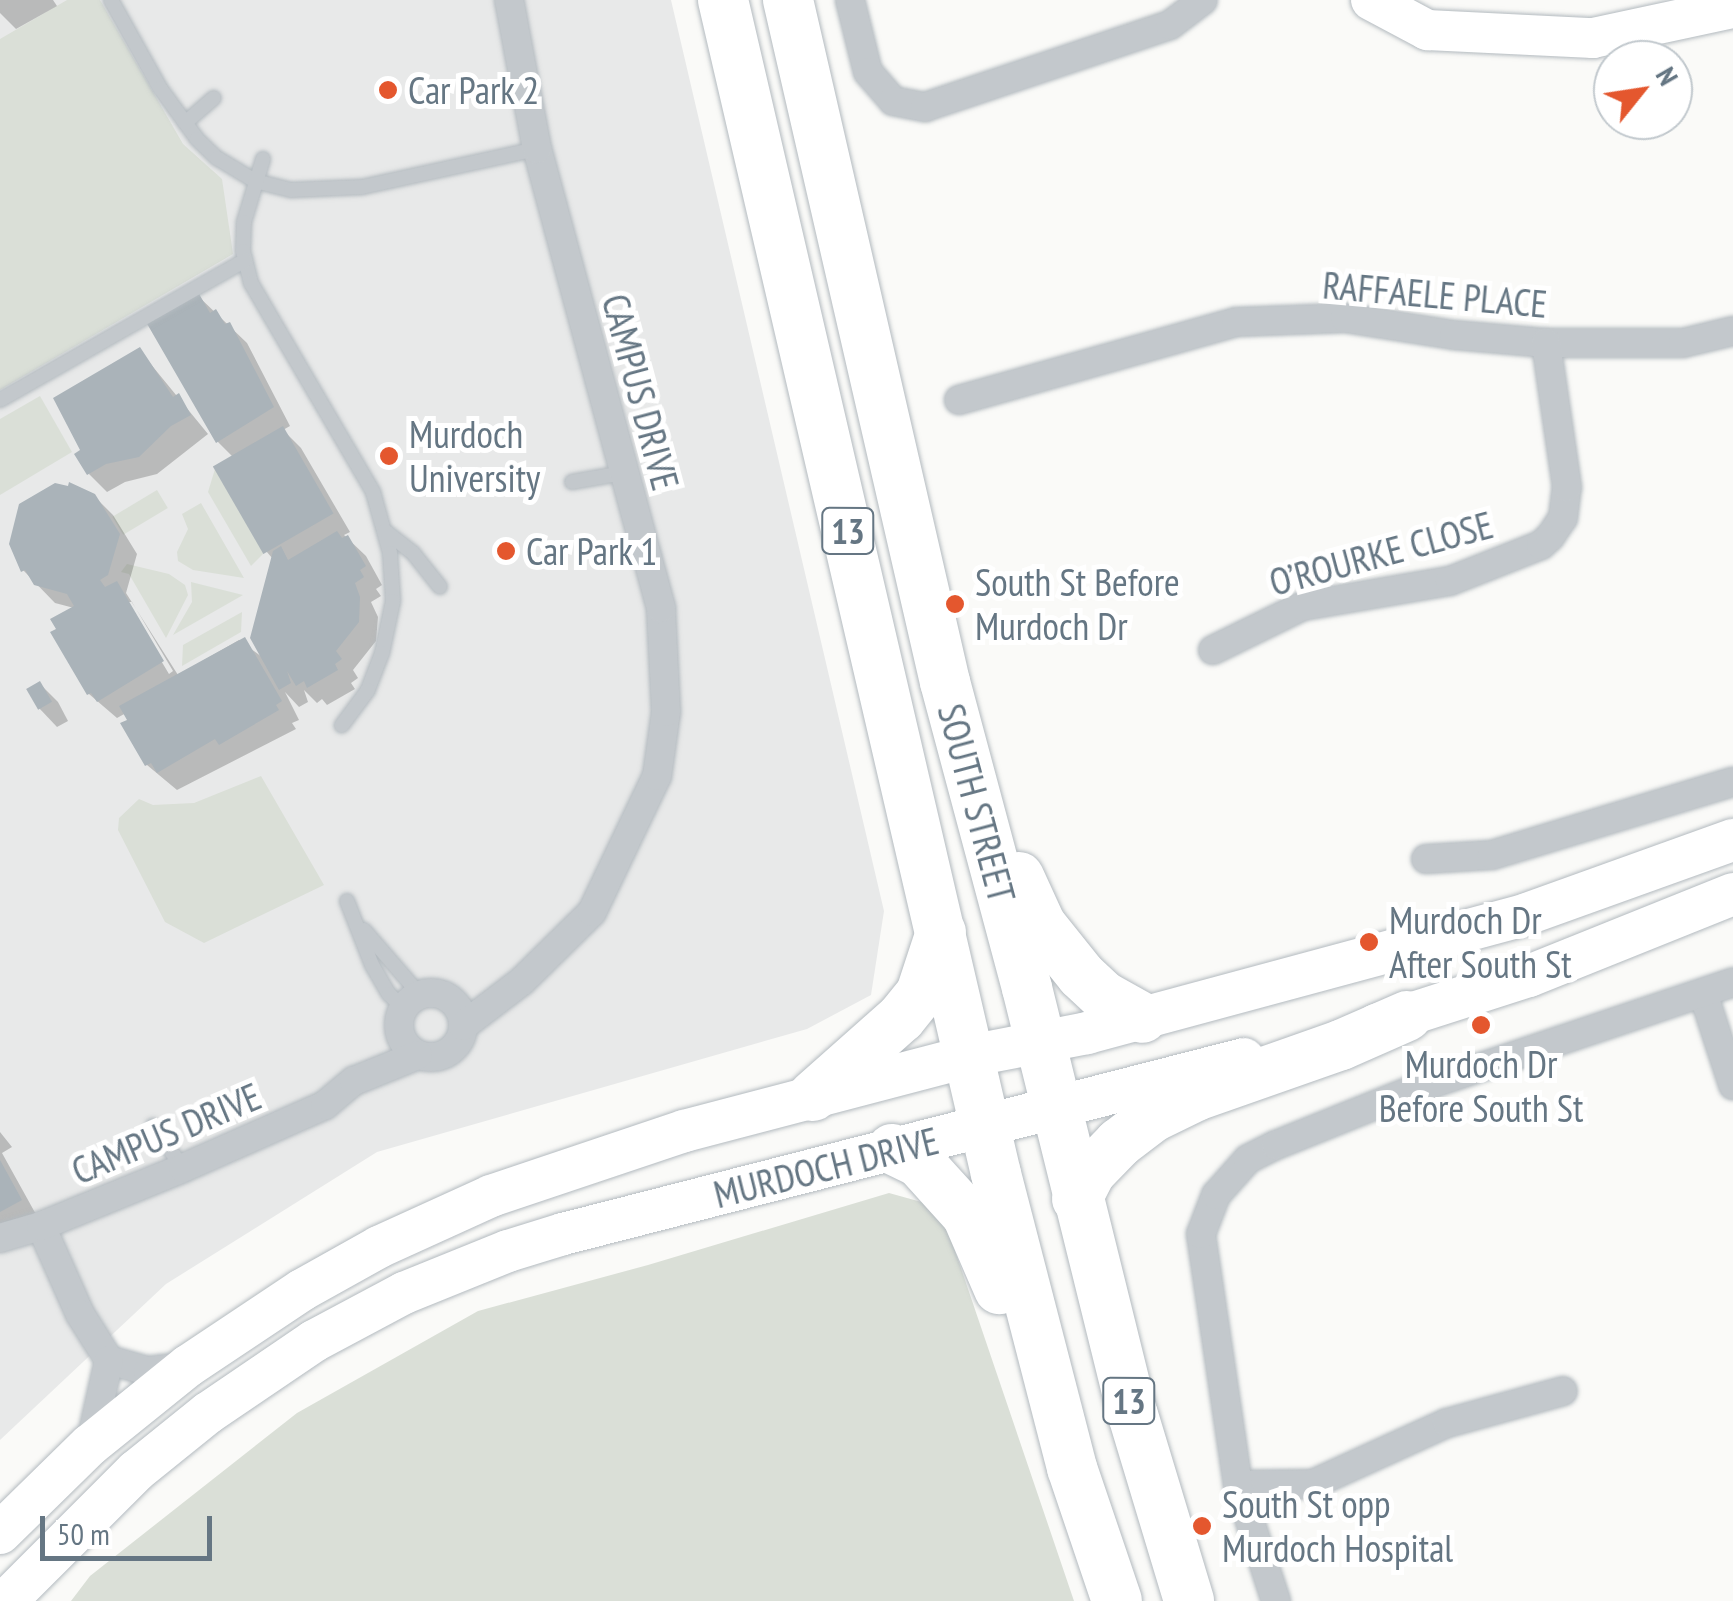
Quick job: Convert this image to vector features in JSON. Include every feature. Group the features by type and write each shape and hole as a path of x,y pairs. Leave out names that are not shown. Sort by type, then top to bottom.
{"highway":[{"name":"SOUTH STREET","path":"722,0 985,1126 1072,1468 1110,1583"},
{"name":"SOUTH STREET","path":"788,0 945,682 1133,1415 1189,1601"},
{"path":"945,682 992,775 1024,894 1040,925 1105,998 1143,1018"},
{"path":"814,1096 902,1018 921,992 941,932"},
{"path":"1078,1198 1090,1172 1118,1143 1154,1117 1196,1096 1407,1016"},
{"path":"892,1149 929,1172 978,1233 1110,1583"}],"main road":[{"name":"MURDOCH DRIVE","path":"0,1533 90,1446 188,1366 302,1290 380,1247 491,1196 614,1151 814,1096 1143,1018 1527,914 1733,840"},
{"name":"MURDOCH DRIVE","path":"6,1601 136,1472 208,1413 314,1341 404,1293 508,1251 563,1234 1407,1016 1529,976 1733,894"}],"street":[{"name":"CAMPUS DRIVE","path":"463,1026 496,1002 503,991 522,980 592,912 657,776 666,712 661,608 538,149 509,0"},
{"path":"850,0 868,72 893,101 925,107 1170,25 1203,0"},
{"path":"1371,0 1427,30 1593,38 1733,8"},
{"name":"RAFFAELE PLACE","path":"959,400 1236,322 1345,318 1454,335 1546,343 1683,343 1733,331"},
{"name":"O’ROURKE CLOSE","path":"1213,650 1303,606 1450,581 1541,545 1550,537 1563,518 1567,487 1546,343"},
{"path":"1426,859 1492,855 1733,782"},
{"path":"1276,1601 1238,1485 1201,1234 1216,1195 1248,1158 1413,1090 1733,982"},
{"path":"438,994 455,1004 463,1026 459,1041 448,1053 433,1058 418,1055 405,1046 401,1020 413,998 438,994 503,991"},
{"path":"1703,993 1733,1085"},
{"name":"CAMPUS DRIVE","path":"354,1081 364,1063 401,1020"},
{"name":"CAMPUS DRIVE","path":"0,1238 42,1226 183,1168 326,1105 354,1081 418,1055"},
{"path":"42,1226 80,1314 109,1360 148,1371 188,1366"},
{"path":"90,1446 109,1360"},
{"path":"1238,1485 1313,1484 1447,1423 1563,1390"}],"lane":[{"path":"111,0 184,123 218,158 255,181 291,190 362,186 538,149"},
{"path":"184,123 214,98"},
{"path":"263,159 244,222 245,260 251,283 373,492 385,530 394,587 390,617 368,690 342,724"},
{"path":"0,400 245,260"},
{"path":"572,482 623,473"},
{"path":"385,530 413,553 440,587"},
{"path":"347,900 372,965 401,1020"},
{"path":"358,922 414,988 438,994"},
{"path":"153,1126 183,1168"}],"shaded area":[{"name":"Murdoch University","path":"0,0 671,0 884,911 871,995 807,1029 377,1152 166,1284 0,1440"},
{"path":"67,0 100,0 183,144 222,179 233,254 0,390 0,39"},
{"path":"40,396 72,452 0,495 0,419"},
{"path":"215,469 264,553 251,566 208,492"},
{"path":"157,490 168,508 123,535 112,517"},
{"path":"201,503 244,578 193,570 178,561 177,552 188,529 182,514"},
{"path":"127,564 169,574 185,585 188,595 166,638 129,574 121,572"},
{"path":"191,582 243,595 173,635 192,602"},
{"path":"242,612 241,632 182,666 183,645"},
{"path":"261,776 324,885 204,943 165,922 118,830 119,818 139,799 153,805 194,803"},
{"path":"889,1193 925,1203 948,1230 1074,1601 71,1601 90,1576 297,1413 478,1311"}],"building":[{"path":"198,292 210,313 216,309 225,324 230,322 274,407 216,443 146,322"},
{"path":"140,347 173,397 179,393 191,415 171,426 139,457 106,464 87,475 74,454 80,450 53,398"},
{"path":"283,426 334,513 263,554 213,466"},
{"path":"69,482 95,494 120,534 108,575 100,580 105,587 117,581 164,661 97,702 91,693 87,695 50,632 56,629 50,619 74,606 67,594 34,585 25,570 21,572 9,544 19,504 55,483 68,486"},
{"path":"337,531 342,538 348,535 366,566 360,570 364,577 355,583 360,597 359,622 336,651 342,659 335,664 338,670 307,688 304,681 296,686 287,671 291,683 279,690 250,638 273,551 281,546 288,560"},
{"path":"245,637 282,701 276,705 279,710 219,745 215,739 157,773 151,763 145,766 120,723 127,720 119,706"},
{"path":"40,681 52,702 38,710 26,689"},
{"path":"0,1160 22,1200 0,1212"}],"place":[{"name":"Car Park 2","path":"388,90"},
{"name":"Murdoch University","path":"389,456"},
{"name":"Car Park 1","path":"506,551"},
{"name":"South St Before Murdoch Dr","path":"955,604"},
{"name":"Murdoch Dr After South St","path":"1369,942"},
{"name":"Murdoch Dr Before South St","path":"1481,1025"},
{"name":"South St opp Murdoch Hospital","path":"1202,1526"}]}
